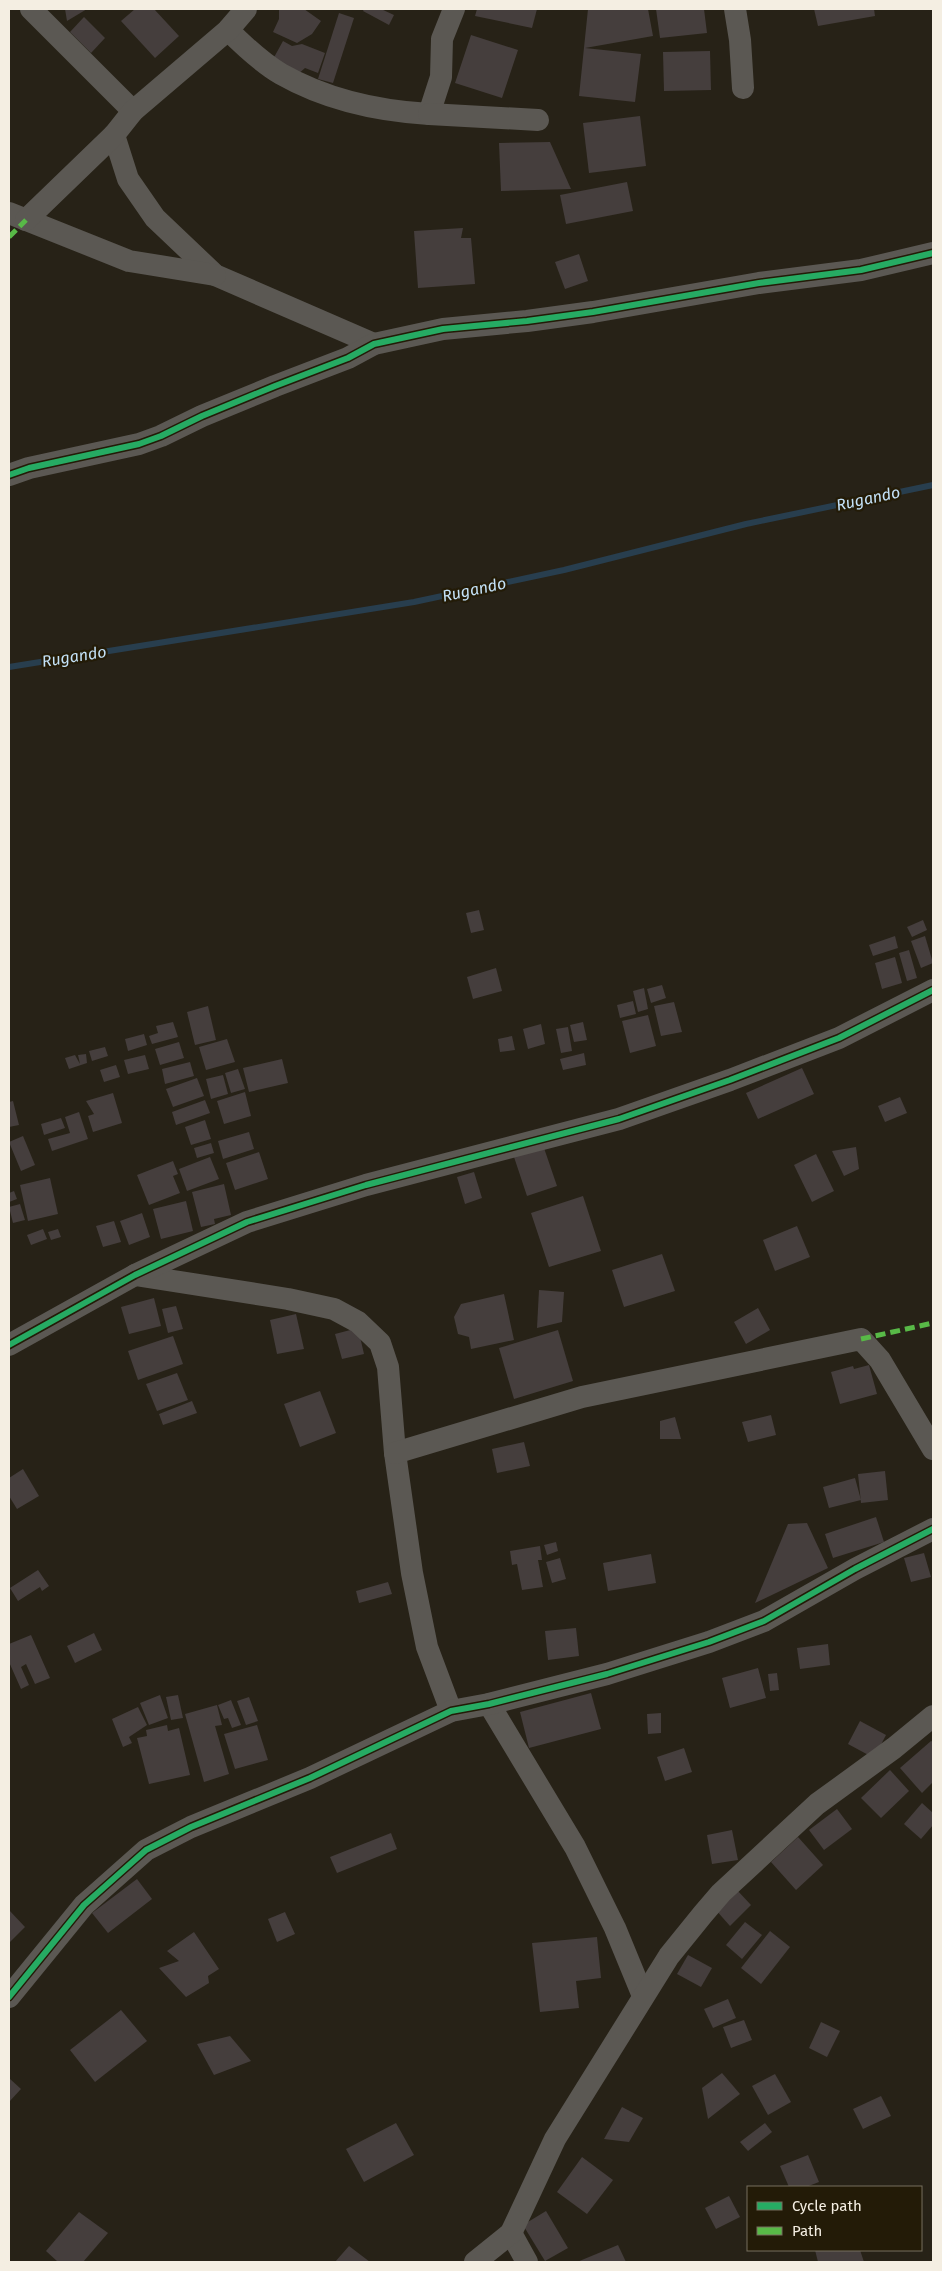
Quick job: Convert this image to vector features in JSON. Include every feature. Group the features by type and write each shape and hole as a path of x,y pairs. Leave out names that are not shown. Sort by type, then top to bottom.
{"street":[{"path":"31,9 133,110"},
{"path":"246,9 228,30 133,110 114,134 17,217 129,261 215,276 374,344"},
{"path":"429,114 441,77 442,39 454,9"},
{"path":"735,9 740,40 743,88"},
{"path":"228,30 246,48 281,74 323,93 394,111 538,120"},
{"path":"114,134 128,179 155,218 215,276"},
{"path":"9,475 29,468 139,444 161,436 202,416 348,358 374,344 443,329 527,321 593,312 759,283 861,270 933,253"},
{"path":"9,1345 135,1275 247,1222 366,1185 568,1134 619,1119 706,1089 839,1038 933,990"},
{"path":"135,1275 288,1299 334,1309 358,1322 380,1343 388,1368 395,1453 412,1572 427,1647 451,1711"},
{"path":"395,1453 582,1397 861,1339 880,1360 933,1449"},
{"path":"9,1998 84,1905 146,1850 191,1827 310,1778 451,1711 489,1704 607,1674 709,1642 764,1621 856,1569 933,1529"},
{"path":"489,1704 575,1846 615,1928 644,1996"},
{"path":"475,2262 511,2233 555,2139 669,1956 721,1894 817,1804 894,1748 933,1716"},
{"path":"511,2233 527,2262"}],"building":[{"path":"65,9 87,9 67,21"},
{"path":"135,9 154,9 179,36 155,58 121,21"},
{"path":"279,9 304,9 321,21 312,34 297,43 273,32 279,19"},
{"path":"364,9 381,9 394,15 389,25 363,11"},
{"path":"477,9 537,9 532,28 475,16"},
{"path":"588,9 648,9 653,36 585,48 641,54 635,102 579,96"},
{"path":"656,9 704,9 707,33 660,38"},
{"path":"814,9 874,9 875,16 818,26"},
{"path":"339,13 354,18 333,83 318,79"},
{"path":"84,17 105,38 91,53 70,32"},
{"path":"471,35 518,50 502,98 455,83"},
{"path":"283,41 292,46 302,44 325,53 318,73 305,68 297,75 272,61"},
{"path":"710,51 711,90 664,91 663,52"},
{"path":"640,116 646,166 589,173 583,123"},
{"path":"550,142 571,189 501,191 499,143"},
{"path":"627,182 633,211 566,224 560,195"},
{"path":"463,228 461,238 471,238 475,284 418,288 414,231"},
{"path":"579,254 588,281 565,289 555,262"},
{"path":"479,910 484,930 471,933 466,913"},
{"path":"923,920 927,930 912,937 907,927"},
{"path":"895,936 898,948 873,956 869,945"},
{"path":"925,936 933,963 921,968 911,941"},
{"path":"909,950 917,978 907,981 899,953"},
{"path":"895,957 902,983 882,989 875,963"},
{"path":"496,968 502,991 473,999 467,977"},
{"path":"662,985 666,998 651,1003 647,989"},
{"path":"644,988 648,1009 638,1012 633,991"},
{"path":"633,1001 636,1014 620,1018 617,1005"},
{"path":"674,1002 682,1032 661,1036 654,1006"},
{"path":"208,1006 216,1040 195,1045 187,1012"},
{"path":"648,1015 656,1046 630,1053 622,1021"},
{"path":"173,1022 178,1037 152,1044 149,1036 158,1033 156,1026"},
{"path":"583,1022 587,1040 574,1042 570,1025"},
{"path":"541,1024 545,1044 528,1049 523,1029"},
{"path":"568,1027 572,1051 561,1053 556,1029"},
{"path":"144,1034 147,1045 128,1051 125,1039"},
{"path":"512,1036 515,1050 500,1052 498,1039"},
{"path":"227,1039 235,1062 206,1070 199,1047"},
{"path":"179,1042 184,1058 160,1065 155,1049"},
{"path":"105,1047 108,1056 92,1061 89,1051"},
{"path":"584,1053 586,1065 563,1070 560,1059"},
{"path":"86,1054 87,1063 69,1069 65,1058 75,1055 80,1064 78,1055"},
{"path":"145,1055 149,1069 128,1074 124,1060"},
{"path":"282,1059 288,1083 249,1092 243,1068"},
{"path":"190,1062 194,1076 165,1084 162,1069"},
{"path":"116,1065 120,1077 104,1082 100,1070"},
{"path":"802,1068 814,1094 758,1119 746,1093"},
{"path":"238,1069 245,1089 231,1093 225,1073"},
{"path":"223,1075 228,1094 211,1099 206,1079"},
{"path":"197,1078 204,1096 173,1107 166,1089"},
{"path":"245,1092 251,1116 224,1124 217,1101"},
{"path":"113,1093 122,1123 93,1132 88,1116 94,1114 86,1101"},
{"path":"900,1097 907,1113 885,1122 878,1106"},
{"path":"205,1100 210,1113 176,1125 172,1112"},
{"path":"13,1101 19,1125 9,1127 9,1102"},
{"path":"79,1112 88,1139 52,1151 48,1139 70,1133 65,1117"},
{"path":"61,1118 65,1128 44,1135 41,1124"},
{"path":"205,1120 211,1139 191,1145 185,1127"},
{"path":"249,1132 254,1149 223,1159 218,1141"},
{"path":"23,1136 35,1165 21,1171 9,1142"},
{"path":"211,1143 214,1153 197,1158 194,1148"},
{"path":"856,1147 859,1169 844,1176 832,1151"},
{"path":"544,1148 557,1186 527,1196 514,1157"},
{"path":"259,1152 268,1179 235,1190 226,1163"},
{"path":"816,1154 834,1191 812,1202 794,1165"},
{"path":"210,1157 219,1179 187,1191 179,1169"},
{"path":"173,1161 178,1174 173,1176 180,1193 149,1205 137,1175"},
{"path":"474,1172 482,1198 465,1204 457,1177"},
{"path":"50,1178 58,1214 28,1221 20,1185"},
{"path":"224,1184 231,1215 214,1219 215,1224 201,1227 192,1192"},
{"path":"14,1191 17,1199 9,1202 9,1193"},
{"path":"583,1196 601,1251 549,1267 531,1213"},
{"path":"186,1201 193,1231 161,1239 153,1209"},
{"path":"20,1204 25,1220 13,1223 9,1207"},
{"path":"142,1213 150,1237 129,1245 120,1221"},
{"path":"114,1221 121,1242 103,1247 96,1226"},
{"path":"797,1226 810,1257 775,1271 763,1240"},
{"path":"43,1229 47,1239 31,1245 27,1235"},
{"path":"58,1229 61,1237 51,1240 48,1232"},
{"path":"662,1254 675,1291 624,1307 612,1270"},
{"path":"539,1290 564,1292 562,1322 537,1328"},
{"path":"504,1294 514,1340 471,1349 469,1337 458,1334 454,1317 461,1304"},
{"path":"154,1298 161,1326 129,1334 121,1307"},
{"path":"176,1306 183,1329 168,1333 162,1309"},
{"path":"758,1308 770,1330 746,1344 734,1322"},
{"path":"296,1314 304,1349 277,1354 270,1320"},
{"path":"358,1328 364,1354 342,1359 335,1334"},
{"path":"558,1330 573,1381 514,1399 499,1348"},
{"path":"173,1336 183,1364 138,1380 128,1351"},
{"path":"869,1365 877,1394 840,1404 831,1372 853,1366 854,1369"},
{"path":"177,1373 188,1400 157,1411 146,1384"},
{"path":"320,1391 336,1433 300,1447 284,1404"},
{"path":"192,1401 197,1413 163,1425 159,1414"},
{"path":"771,1415 776,1435 748,1442 742,1422"},
{"path":"675,1417 681,1439 660,1439 660,1421"},
{"path":"524,1442 530,1466 497,1473 492,1449"},
{"path":"23,1469 39,1496 17,1509 9,1496 9,1478"},
{"path":"885,1471 888,1500 861,1503 858,1474"},
{"path":"855,1478 861,1500 829,1508 823,1487"},
{"path":"876,1517 884,1542 833,1558 825,1534"},
{"path":"807,1523 828,1568 755,1603 788,1524"},
{"path":"556,1542 558,1551 547,1555 544,1545"},
{"path":"540,1546 542,1560 538,1560 543,1587 522,1590 517,1564 512,1565 510,1551"},
{"path":"924,1553 931,1577 911,1582 904,1558"},
{"path":"651,1554 656,1583 608,1591 603,1563"},
{"path":"560,1558 566,1579 552,1583 546,1562"},
{"path":"38,1570 49,1586 42,1591 40,1587 18,1601 10,1588"},
{"path":"388,1582 392,1594 359,1603 356,1591"},
{"path":"576,1628 579,1656 548,1660 545,1631"},
{"path":"94,1633 102,1650 75,1663 67,1646"},
{"path":"31,1635 50,1678 35,1684 26,1664 21,1667 29,1685 21,1689 9,1662 9,1644"},
{"path":"828,1644 830,1665 800,1669 797,1648"},
{"path":"758,1668 766,1698 730,1708 722,1678"},
{"path":"777,1673 779,1690 770,1691 768,1674"},
{"path":"591,1693 601,1729 529,1748 520,1712"},
{"path":"160,1695 168,1718 149,1725 140,1703"},
{"path":"178,1695 183,1718 171,1720 166,1697"},
{"path":"249,1697 258,1721 246,1725 237,1701"},
{"path":"231,1700 241,1725 232,1728 228,1718 224,1719 218,1705"},
{"path":"217,1705 222,1725 215,1726 229,1774 204,1782 185,1714"},
{"path":"138,1707 147,1725 129,1737 132,1743 123,1747 112,1719"},
{"path":"661,1713 661,1733 648,1734 647,1714"},
{"path":"860,1721 886,1735 874,1758 848,1744"},
{"path":"167,1725 168,1731 179,1728 190,1775 149,1784 137,1738 147,1736 146,1730"},
{"path":"257,1725 268,1760 235,1769 224,1734"},
{"path":"931,1741 933,1742 933,1782 922,1793 900,1768"},
{"path":"684,1748 692,1772 665,1781 657,1757"},
{"path":"890,1770 909,1791 881,1818 861,1798"},
{"path":"922,1803 933,1813 933,1825 921,1839 904,1824"},
{"path":"837,1809 852,1829 824,1850 809,1830"},
{"path":"732,1830 738,1860 712,1864 707,1835"},
{"path":"391,1833 397,1849 337,1873 330,1857"},
{"path":"798,1837 823,1865 796,1890 771,1862"},
{"path":"137,1879 152,1899 108,1933 92,1913"},
{"path":"736,1889 751,1905 730,1926 715,1909"},
{"path":"9,1910 25,1927 9,1943"},
{"path":"285,1912 295,1934 277,1942 268,1919"},
{"path":"745,1922 762,1935 742,1959 726,1945"},
{"path":"770,1931 790,1947 761,1984 741,1968"},
{"path":"194,1932 219,1969 208,1976 209,1983 186,1997 159,1968 179,1961 167,1951"},
{"path":"597,1937 601,1978 576,1981 579,2008 540,2012 532,1943"},
{"path":"688,1955 712,1968 701,1987 677,1974"},
{"path":"728,1999 736,2018 713,2028 704,2009"},
{"path":"121,2010 147,2041 95,2082 70,2050"},
{"path":"744,2020 752,2040 731,2048 723,2027"},
{"path":"821,2022 840,2031 827,2057 809,2048"},
{"path":"230,2036 251,2061 214,2075 197,2044"},
{"path":"722,2073 740,2094 708,2119 702,2088"},
{"path":"775,2074 791,2102 768,2115 752,2086"},
{"path":"9,2078 21,2089 9,2102"},
{"path":"881,2096 891,2116 863,2129 853,2109"},
{"path":"622,2107 643,2118 629,2142 604,2139"},
{"path":"396,2123 414,2155 364,2182 346,2149"},
{"path":"765,2123 772,2132 748,2151 740,2142"},
{"path":"808,2155 819,2182 809,2186 789,2186 780,2166"},
{"path":"582,2157 613,2180 587,2214 557,2192"},
{"path":"729,2196 740,2217 716,2229 705,2208"},
{"path":"546,2211 568,2248 545,2261 523,2225"},
{"path":"79,2212 108,2233 83,2262 58,2262 46,2251"},
{"path":"618,2245 626,2262 577,2262"},
{"path":"349,2246 370,2262 335,2262"},
{"path":"815,2251 860,2251 864,2262 818,2262"}],"waterway":[{"name":"Rugando","path":"9,667 414,602 564,570 746,524 933,485"}],"marked path":[{"path":"9,237 26,220"},
{"path":"861,1339 933,1323"}],"cycle path":[{"path":"9,475 29,468 139,444 161,436 202,416 348,358 374,344 443,329 527,321 593,312 759,283 861,270 933,253"},
{"path":"9,1345 135,1275 247,1222 366,1185 619,1119 730,1080 839,1038 933,990"},
{"path":"9,1997 84,1905 146,1850 191,1827 310,1778 451,1711 489,1704 607,1674 709,1642 764,1621 855,1569 933,1529"}]}
